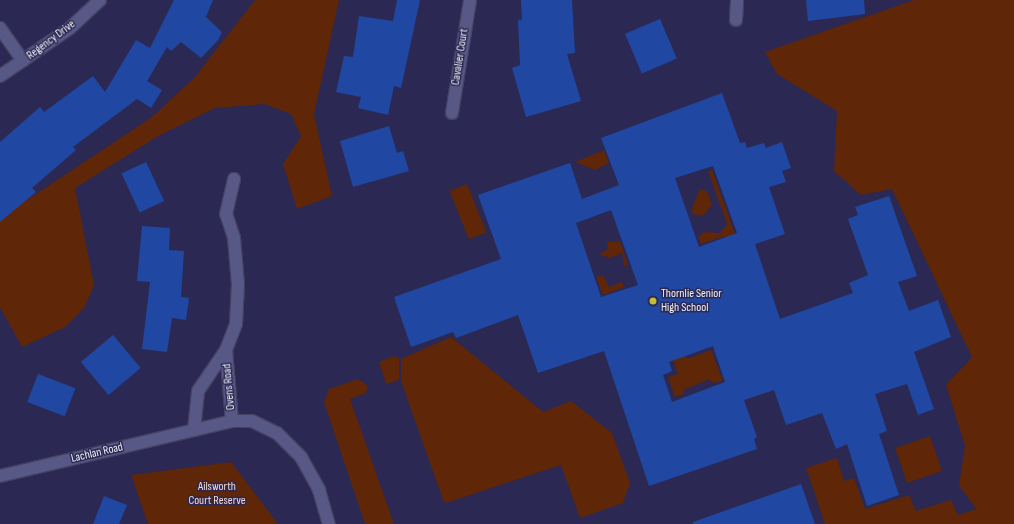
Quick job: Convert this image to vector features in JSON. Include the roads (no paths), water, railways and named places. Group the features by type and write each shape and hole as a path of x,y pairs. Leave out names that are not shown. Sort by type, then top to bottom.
{"street":[{"name":"Regency Drive","path":"0,76 70,28 100,0"},
{"name":"Cavalier Court","path":"452,113 470,0"},
{"path":"736,20 737,0"},
{"path":"0,28 23,61"},
{"name":"Ovens Road","path":"234,179 226,214 234,238 238,284 236,324 226,350 232,421 252,421 277,433 301,457 319,490 329,524"},
{"path":"194,430 198,391 226,350"},
{"name":"Lachlan Road","path":"0,476 232,421"}],"place":[{"name":"Thornlie Senior High School","path":"653,301"}],"park label":[{"name":"Ailsworth Court Reserve","path":"217,494"}]}
